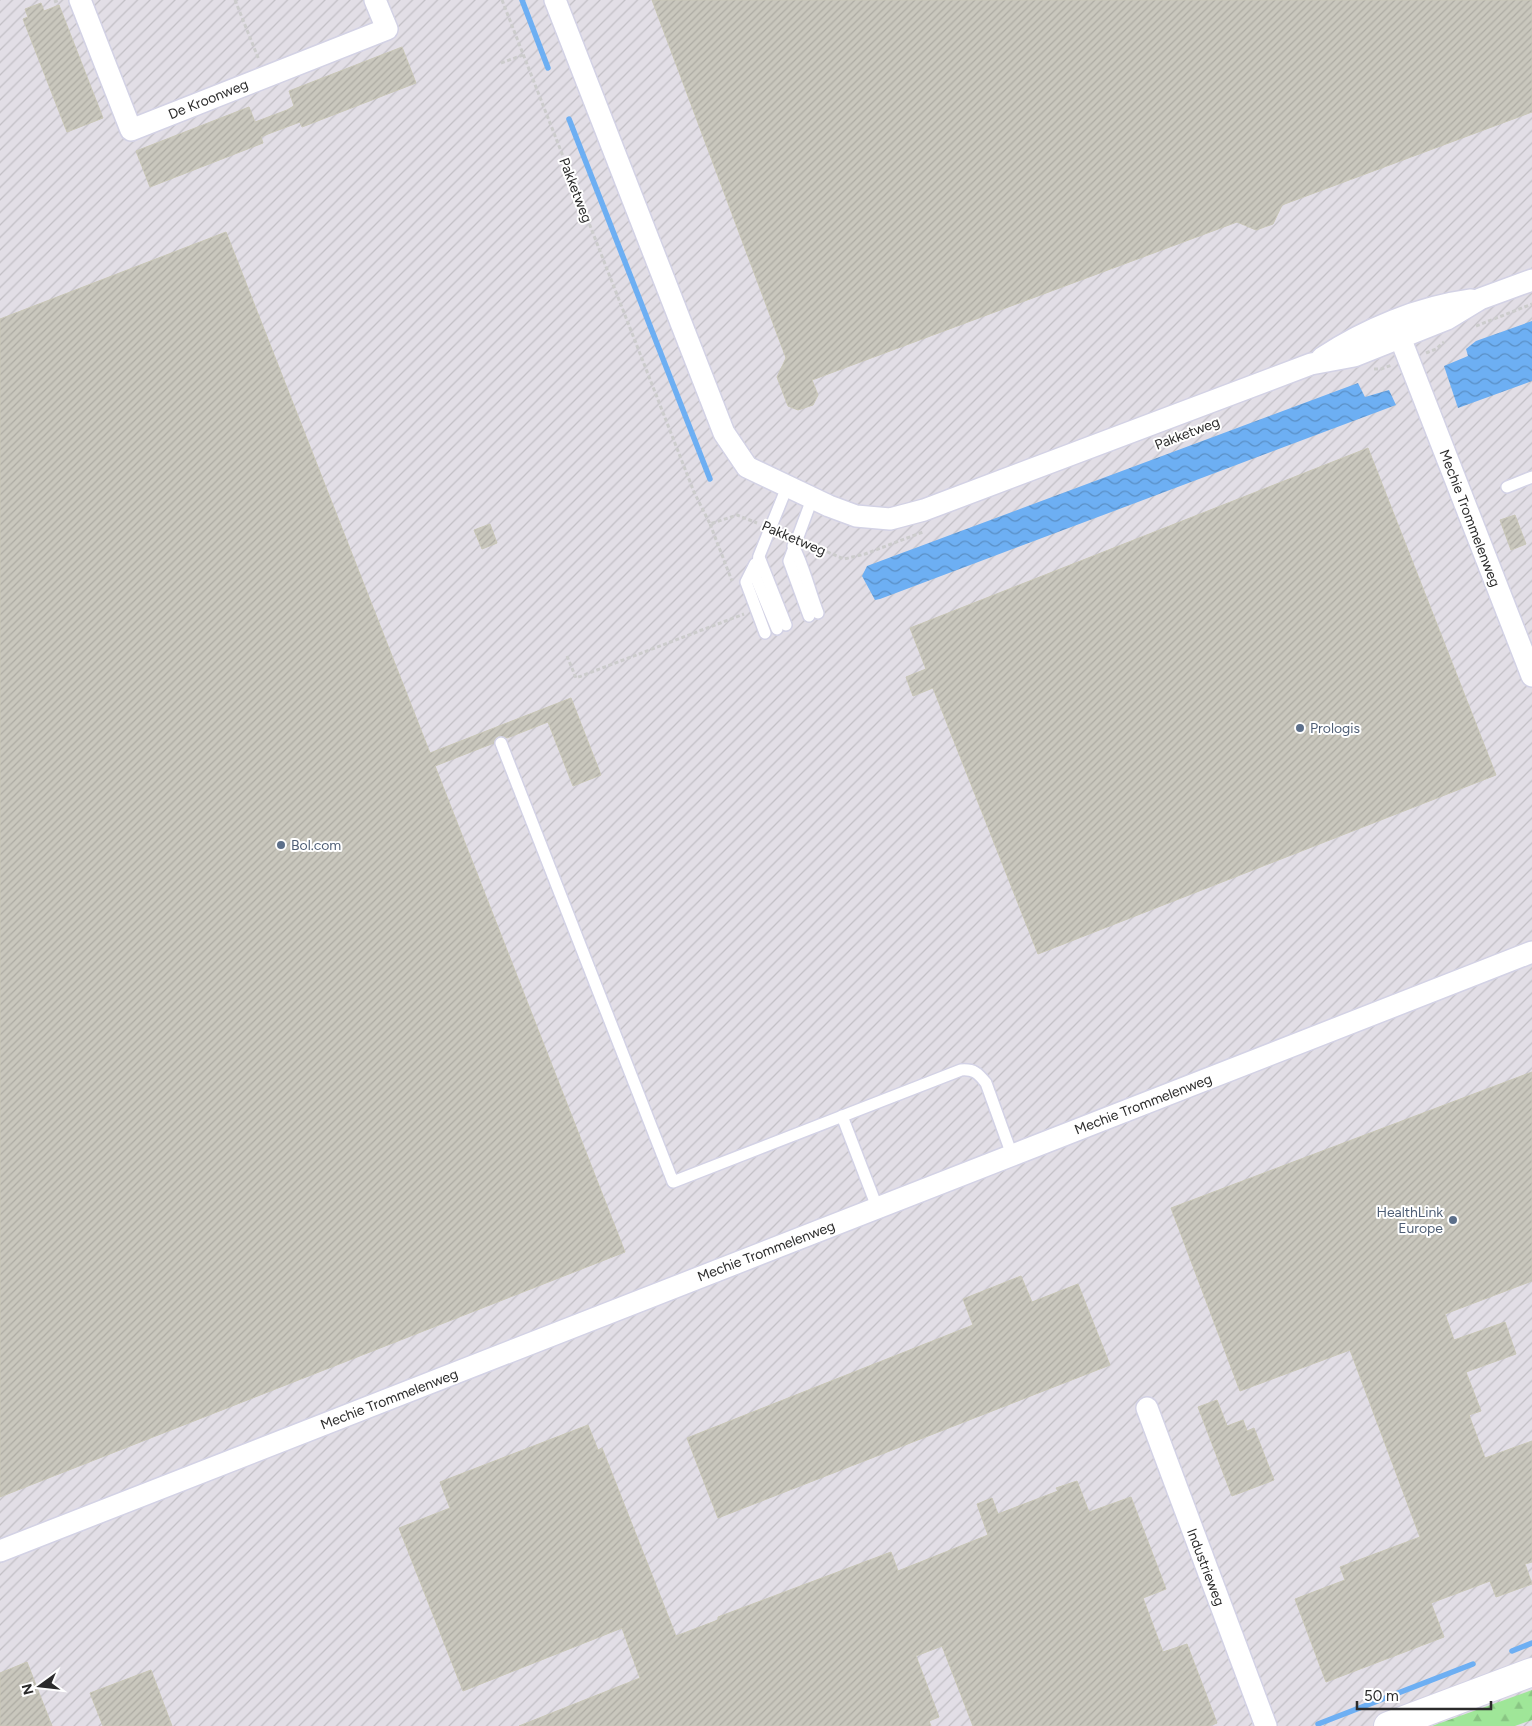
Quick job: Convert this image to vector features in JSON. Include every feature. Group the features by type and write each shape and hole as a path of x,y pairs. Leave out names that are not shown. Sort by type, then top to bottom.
{"street":[{"name":"De Kroonweg","path":"80,0 131,130 387,29 375,0"},
{"name":"Pakketweg","path":"555,0 724,433 747,467 812,499 856,516 890,520 924,510 1311,364 1354,356 1397,330"},
{"path":"1397,330 1447,319 1480,298 1532,280"},
{"name":"Mechie Trommelenweg","path":"1397,330 1532,676"},
{"name":"Mechie Trommelenweg","path":"0,1551 1532,952"},
{"name":"Industrieweg","path":"1147,1408 1266,1726"},
{"path":"1388,1726 1532,1672"}],"lane":[{"path":"1507,488 1532,478"},
{"path":"766,633 746,582 759,556 787,487"},
{"path":"812,499 794,543 800,557 814,614"},
{"path":"759,556 782,627"},
{"path":"501,742 673,1182 961,1070 970,1070 978,1073 986,1083 1012,1154"},
{"path":"842,1116 877,1207"}],"path":[{"path":"54,2 59,0"},
{"path":"234,0 266,76"},
{"name":"Pakketweg","path":"502,0 694,492 710,524 737,515 770,528"},
{"path":"501,63 523,55"},
{"path":"1470,328 1532,304"},
{"path":"1366,368 1381,369 1408,360 1436,349 1449,338"},
{"path":"710,524 734,587"},
{"name":"Pakketweg","path":"794,543 844,559 866,554 931,529"},
{"path":"567,656 576,678 744,614 741,605"}],"shaded area":[{"path":"0,0 1532,0 1532,1726 0,1726"}],"green space":[{"path":"1532,1690 1532,1720 1515,1726 1432,1726"}],"water":[{"path":"1532,321 1532,381 1458,408 1444,366 1468,356 1466,349 1476,341"},
{"path":"1358,383 1365,397 1389,390 1396,405 880,599 875,600 862,576 867,566"}],"building":[{"path":"652,0 1532,0 1532,112 1282,205 1273,224 1256,230 1237,222 812,380 818,395 813,405 798,410 788,406 777,377 786,358"},
{"path":"41,3 44,11 59,5 103,118 67,132 23,19 28,17 25,9"},
{"path":"402,47 416,83 302,127 300,122 268,134 261,137 263,143 150,187 136,151 249,107 255,122 287,110 294,106 289,91"},
{"path":"226,232 430,753 571,698 601,775 573,786 548,722 507,738 498,736 494,743 435,766 625,1252 0,1497 0,319"},
{"path":"1368,448 1496,775 1038,954 933,688 913,696 906,677 926,669 910,628"},
{"path":"1515,515 1526,544 1511,550 1500,520"},
{"path":"490,524 497,543 482,549 474,530"},
{"path":"1532,1072 1532,1281 1445,1314 1454,1340 1505,1322 1516,1354 1466,1372 1481,1411 1469,1415 1485,1458 1532,1441 1532,1562 1525,1564 1532,1584 1496,1597 1490,1581 1431,1603 1444,1637 1326,1682 1295,1599 1345,1580 1340,1567 1420,1537 1350,1350 1240,1391 1171,1208"},
{"path":"1021,1276 1032,1302 1078,1284 1110,1365 718,1518 687,1438 973,1325 963,1299"},
{"path":"1217,1400 1227,1426 1243,1420 1247,1431 1254,1428 1274,1480 1232,1496 1198,1407"},
{"path":"588,1425 598,1450 602,1448 676,1636 718,1620 718,1617 891,1552 898,1571 988,1535 977,1504 992,1498 998,1514 1058,1491 1056,1488 1077,1481 1089,1512 1131,1497 1166,1589 1143,1598 1163,1652 1187,1644 1217,1723 1209,1726 973,1726 942,1646 916,1656 939,1717 929,1721 931,1726 519,1726 640,1678 622,1628 463,1691 399,1528 450,1508 440,1482"},
{"path":"27,1662 52,1726 0,1726 0,1673"},
{"path":"151,1670 172,1726 103,1726 90,1693"}],"waterway":[{"path":"522,0 548,68"},
{"path":"569,119 710,479"},
{"path":"1512,1651 1532,1643"},
{"path":"1318,1724 1473,1664"}],"place":[{"name":"Prologis","path":"1300,728"},
{"name":"Bol.com","path":"281,845"},
{"name":"HealthLink Europe","path":"1453,1220"}]}
